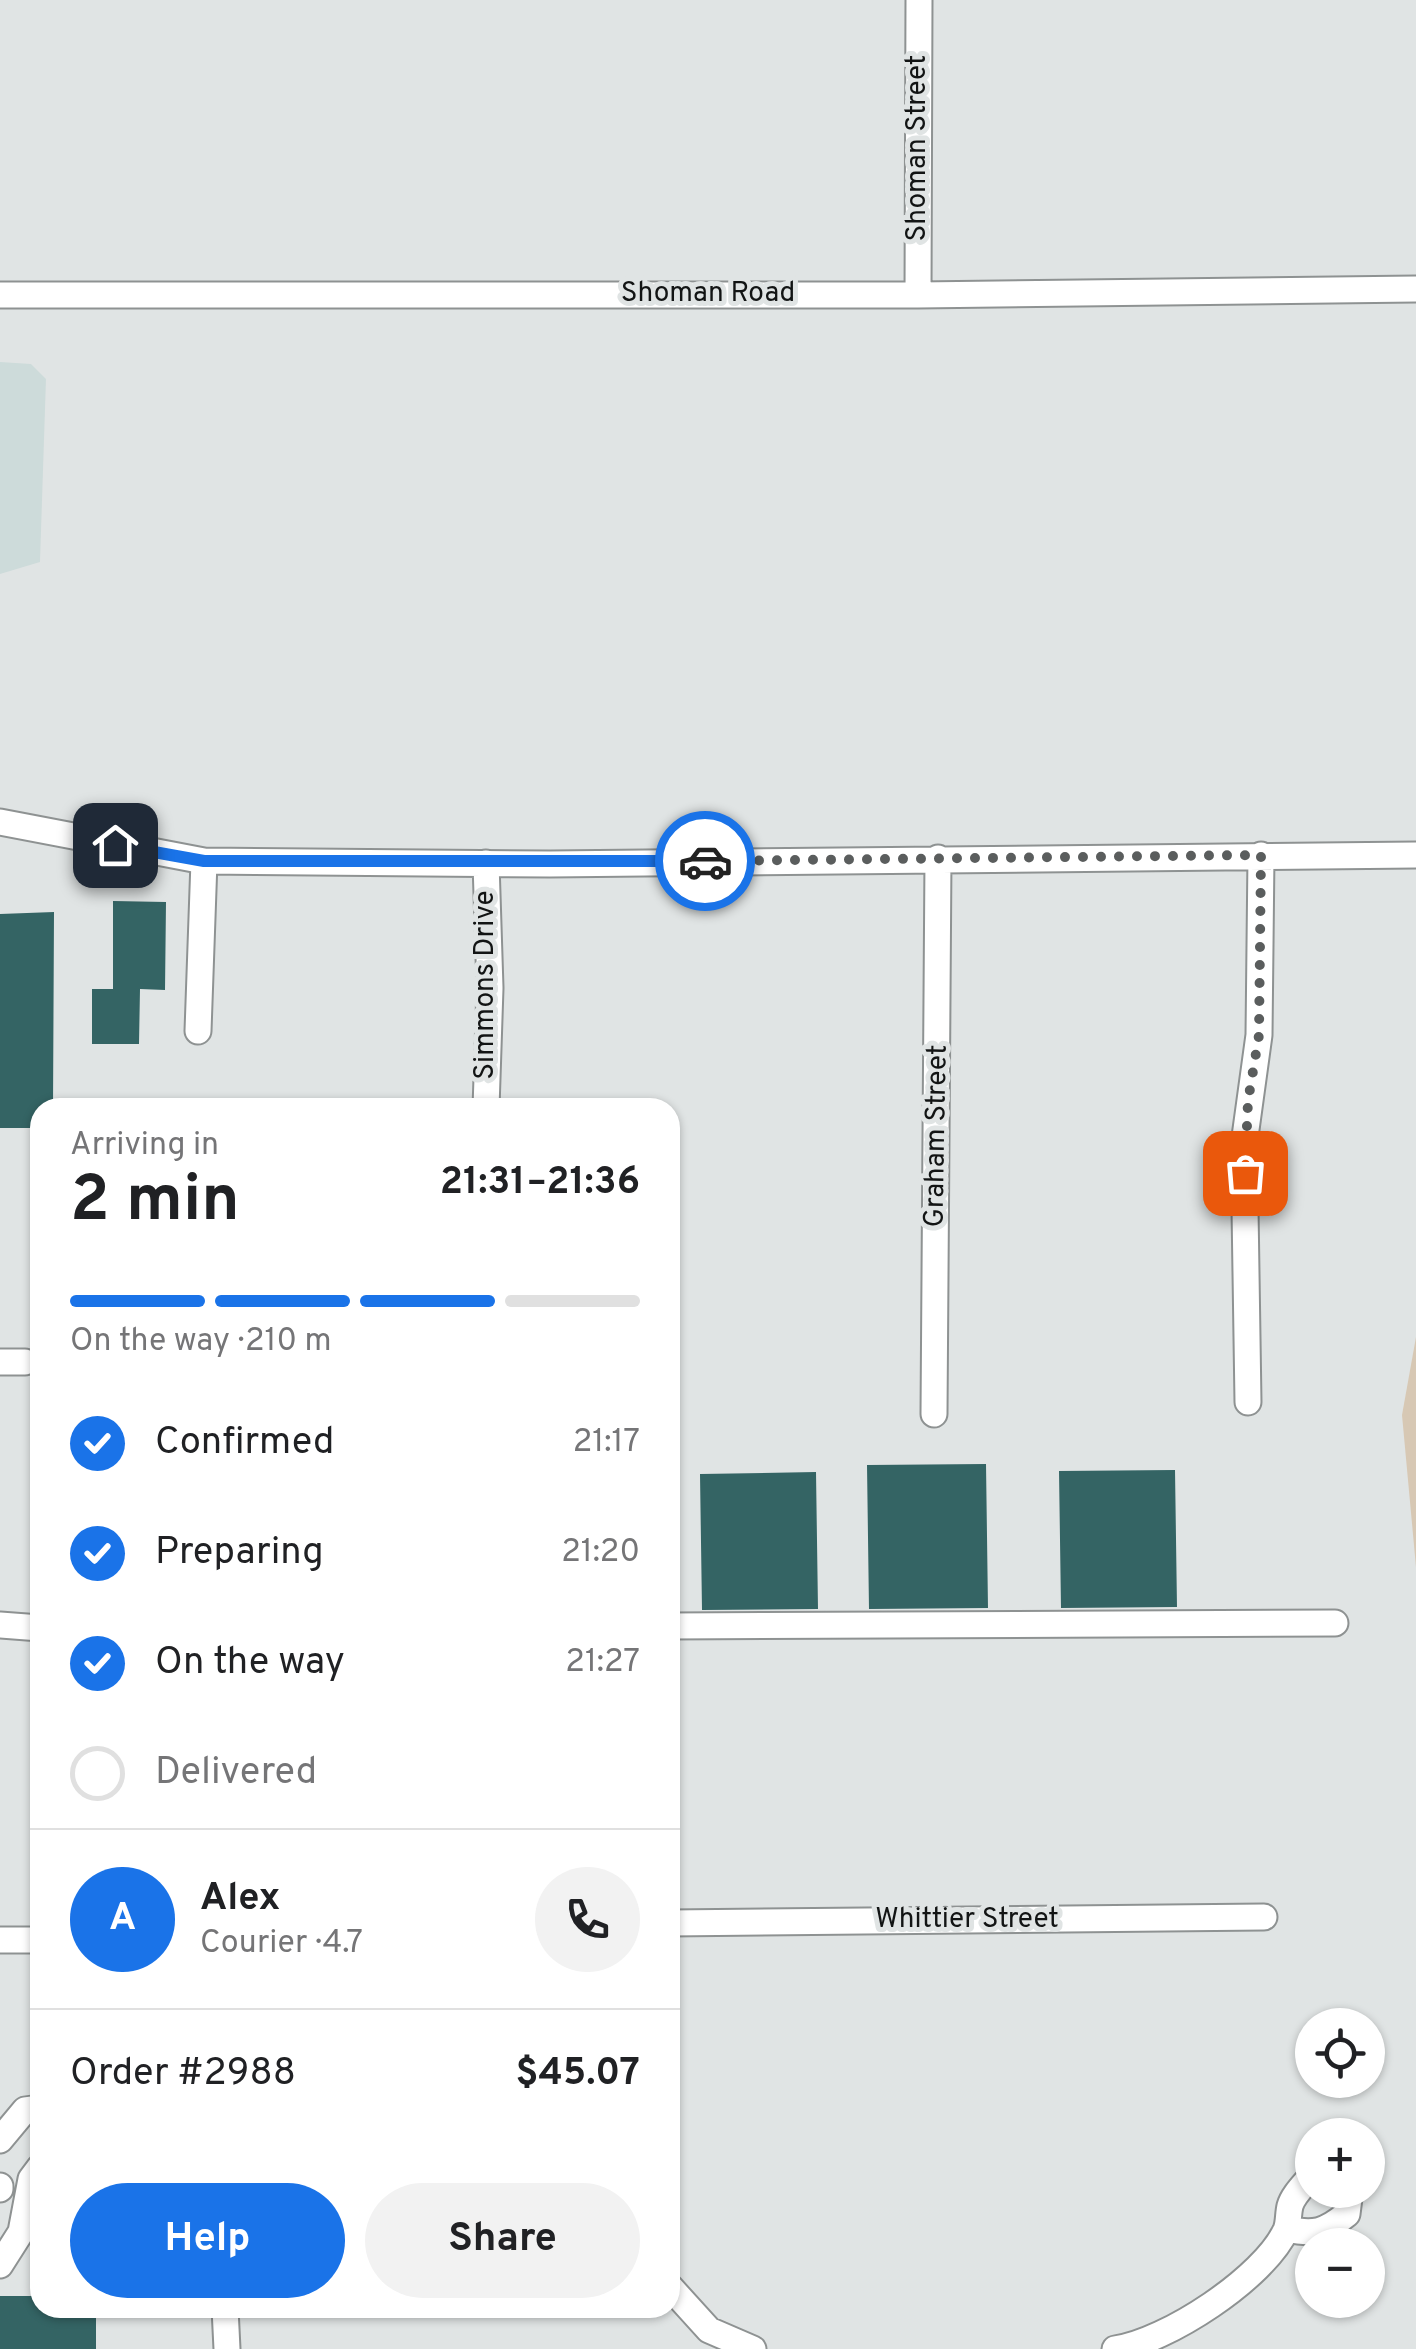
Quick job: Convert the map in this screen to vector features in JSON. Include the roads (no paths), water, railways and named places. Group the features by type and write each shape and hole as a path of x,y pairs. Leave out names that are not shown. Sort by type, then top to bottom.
{"street":[{"name":"Shoman Street","path":"918,295 919,0"},
{"name":"Shoman Road","path":"0,295 918,295 1416,289"},
{"path":"0,822 204,861 1416,855"},
{"path":"1248,1402 1244,1144 1259,1035 1261,855"},
{"name":"Graham Street","path":"934,1414 938,858"},
{"path":"198,1031 204,861"},
{"name":"Simmons Drive","path":"486,862 490,988 486,1098"},
{"path":"680,1626 1335,1623"},
{"path":"0,1624 30,1627"},
{"name":"Whittier Street","path":"680,1922 1264,1917"},
{"path":"0,1940 30,1940"},
{"path":"0,2140 25,2110 30,2109"},
{"path":"0,2265 21,2232 30,2179"},
{"path":"1115,2349 1140,2345 1191,2319 1251,2272 1286,2230 1290,2203 1295,2196"},
{"path":"1286,2230 1312,2234 1330,2228 1346,2214 1347,2208"},
{"path":"680,2297 709,2330 753,2349"},
{"path":"225,2318 227,2349"}]}
